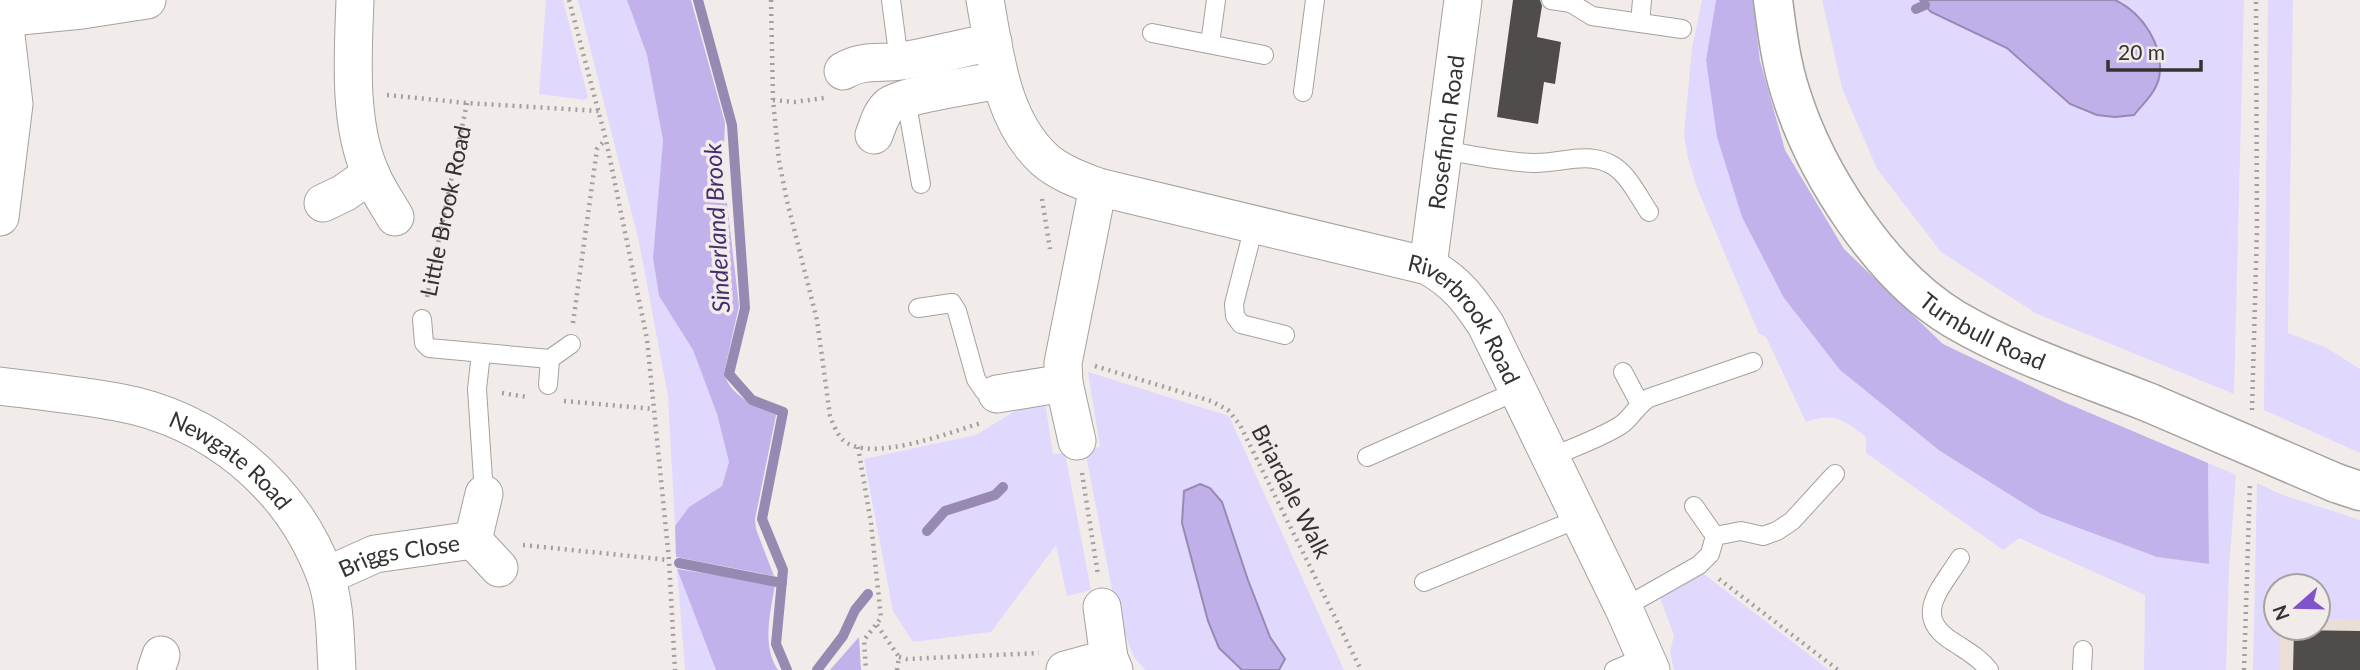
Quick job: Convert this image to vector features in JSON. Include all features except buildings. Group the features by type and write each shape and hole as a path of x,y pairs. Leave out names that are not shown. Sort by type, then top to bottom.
{"street":[{"path":"0,217 14,104 2,18 147,0"},
{"path":"355,0 355,91 360,141 370,174 394,217"},
{"name":"Riverbrook Road","path":"985,0 999,80 1017,121 1030,143 1045,160 1062,172 1098,187 1428,266 1450,279 1468,297 1486,325 1623,608 1637,666"},
{"name":"Rosefinch Road","path":"1428,266 1463,0"},
{"name":"Turnbull Road","path":"1773,0 1790,92 1808,140 1833,186 1865,235 1909,284 1953,318 2025,354 2150,403 2348,487"},
{"path":"843,71 855,64 869,61 900,61 993,42"},
{"path":"874,135 883,113 890,106 906,99 999,80"},
{"path":"323,204 370,174"},
{"path":"1077,441 1063,373 1098,187"},
{"path":"1002,393 1063,373"},
{"name":"Newgate Road","path":"0,386 119,402 184,422 218,442 262,476 289,506 326,576 337,670"},
{"name":"Briggs Close","path":"473,540 484,494"},
{"name":"Briggs Close","path":"326,576 375,554 473,540"},
{"name":"Briggs Close","path":"473,540 499,568"},
{"path":"1055,661 1112,664 1102,607"}],"lane":[{"path":"891,0 900,61"},
{"path":"1210,44 1216,0"},
{"path":"1303,92 1315,0"},
{"path":"1551,0 1571,3 1592,16 1682,29"},
{"path":"1640,23 1642,0"},
{"path":"1152,33 1264,55"},
{"path":"906,99 921,184"},
{"path":"1443,150 1515,162 1539,163 1590,158 1609,163 1623,174 1649,212"},
{"path":"1254,226 1234,304 1235,316 1241,324 1285,335"},
{"path":"918,308 952,303 957,311 976,379 984,391 1002,393"},
{"path":"422,319 424,343 429,348 550,359 570,344"},
{"path":"481,353 477,389 484,494"},
{"path":"548,385 550,359"},
{"path":"1550,458 1611,430 1624,422 1640,404 1662,392 1753,362"},
{"path":"1623,372 1640,404"},
{"path":"1367,457 1517,391"},
{"path":"1715,536 1741,531 1763,536 1777,531 1792,521 1835,474"},
{"path":"1694,506 1715,536"},
{"path":"1424,582 1580,518"},
{"path":"1623,608 1699,565 1710,554 1715,536"},
{"path":"1960,558 1934,600 1930,615 1937,630 1948,640 1973,654 1989,670"},
{"path":"2082,670 2083,650"}],"path":[{"path":"569,0 606,140 647,340 669,560 676,670"},
{"path":"771,0 773,100 779,160 817,320 830,416 844,442 858,447 883,449 918,443 993,419 1002,393"},
{"path":"2252,422 2257,229 2256,0"},
{"path":"355,91 467,103 598,111"},
{"name":"Little Brook Road","path":"422,319 467,103"},
{"path":"570,344 597,149 606,140"},
{"name":"Briardale Walk","path":"1063,373 1084,363 1211,401 1227,410 1240,425 1361,670"},
{"path":"1077,441 1102,607"},
{"path":"858,447 877,568 881,618 864,640 866,670"},
{"path":"2244,670 2250,477"},
{"path":"473,540 669,560"},
{"path":"1712,574 1838,670"},
{"path":"877,625 898,657 897,670"},
{"path":"898,657 1055,661"}],"shaded area":[{"path":"546,0 563,0 588,97 585,100 539,94"},
{"path":"578,0 627,0 647,55 663,140 653,258 659,296 693,350 717,414 729,462 722,486 689,507 675,526 668,396 639,242"},
{"path":"627,0 691,0 725,123 723,169 739,306 724,373 738,394 776,415 755,519 756,529 774,576 676,557 675,526 689,507 722,486 729,462 717,414 693,350 659,296 653,258 663,140 647,55"},
{"path":"1702,0 1716,0 1706,60 1784,298 1840,370 1940,451 2041,514 2157,557 2209,564 2208,463 2236,475 2229,570 2226,670 2144,670 2145,595 2019,538 2003,550 1866,453 1866,437 1851,426 1832,418 1806,422 1766,337 1759,334 1697,188 1688,158 1684,134 1692,48"},
{"path":"1716,0 1753,0 1760,61 1785,150 1844,249 1943,344 2064,402 2208,463 2209,564 2157,557 2041,514 1940,451 1840,370 1784,298 1742,217 1717,137 1706,60"},
{"path":"1822,0 2244,0 2234,394 2037,314 1941,252 1877,169 1842,88"},
{"path":"1920,0 2115,0 2135,13 2150,32 2159,55 2159,78 2149,98 2134,115 2097,115 2070,104 2007,48 1931,12"},
{"path":"2268,0 2293,0 2288,333 2327,348 2360,369 2360,453 2264,410"},
{"path":"1088,372 1229,416 1344,670 1145,670 1134,657 1117,615 1085,450 1100,447"},
{"path":"1039,403 1046,408 1053,454 1065,453 1091,590 1067,596 1056,545 991,632 913,642 893,611 864,459 976,435 1018,409"},
{"path":"2257,483 2280,494 2360,520 2360,620 2332,619 2332,572 2262,572 2262,642 2280,642 2280,670 2253,670"},
{"path":"1200,484 1210,488 1222,502 1270,637 1285,659 1279,670 1242,670 1219,648 1208,621 1182,523 1184,491"},
{"path":"677,569 716,670 685,670"},
{"path":"677,569 775,584 769,639 770,650 778,670 716,670"},
{"path":"1700,571 1829,670 1674,670 1670,652 1674,635 1659,595"},
{"path":"2332,619 2360,620 2360,670 2280,670 2280,642 2332,642"},
{"path":"859,637 861,670 830,670"}],"waterway":[{"name":"Sinderland Brook","path":"698,0 732,125 745,308 729,374 752,400 783,412 762,519 783,570 776,644 787,670"},
{"path":"1916,9 1925,5"},
{"path":"927,531 945,511 995,495 1003,487"},
{"path":"679,563 782,583"},
{"path":"817,670 843,636 855,610 868,594"}]}
